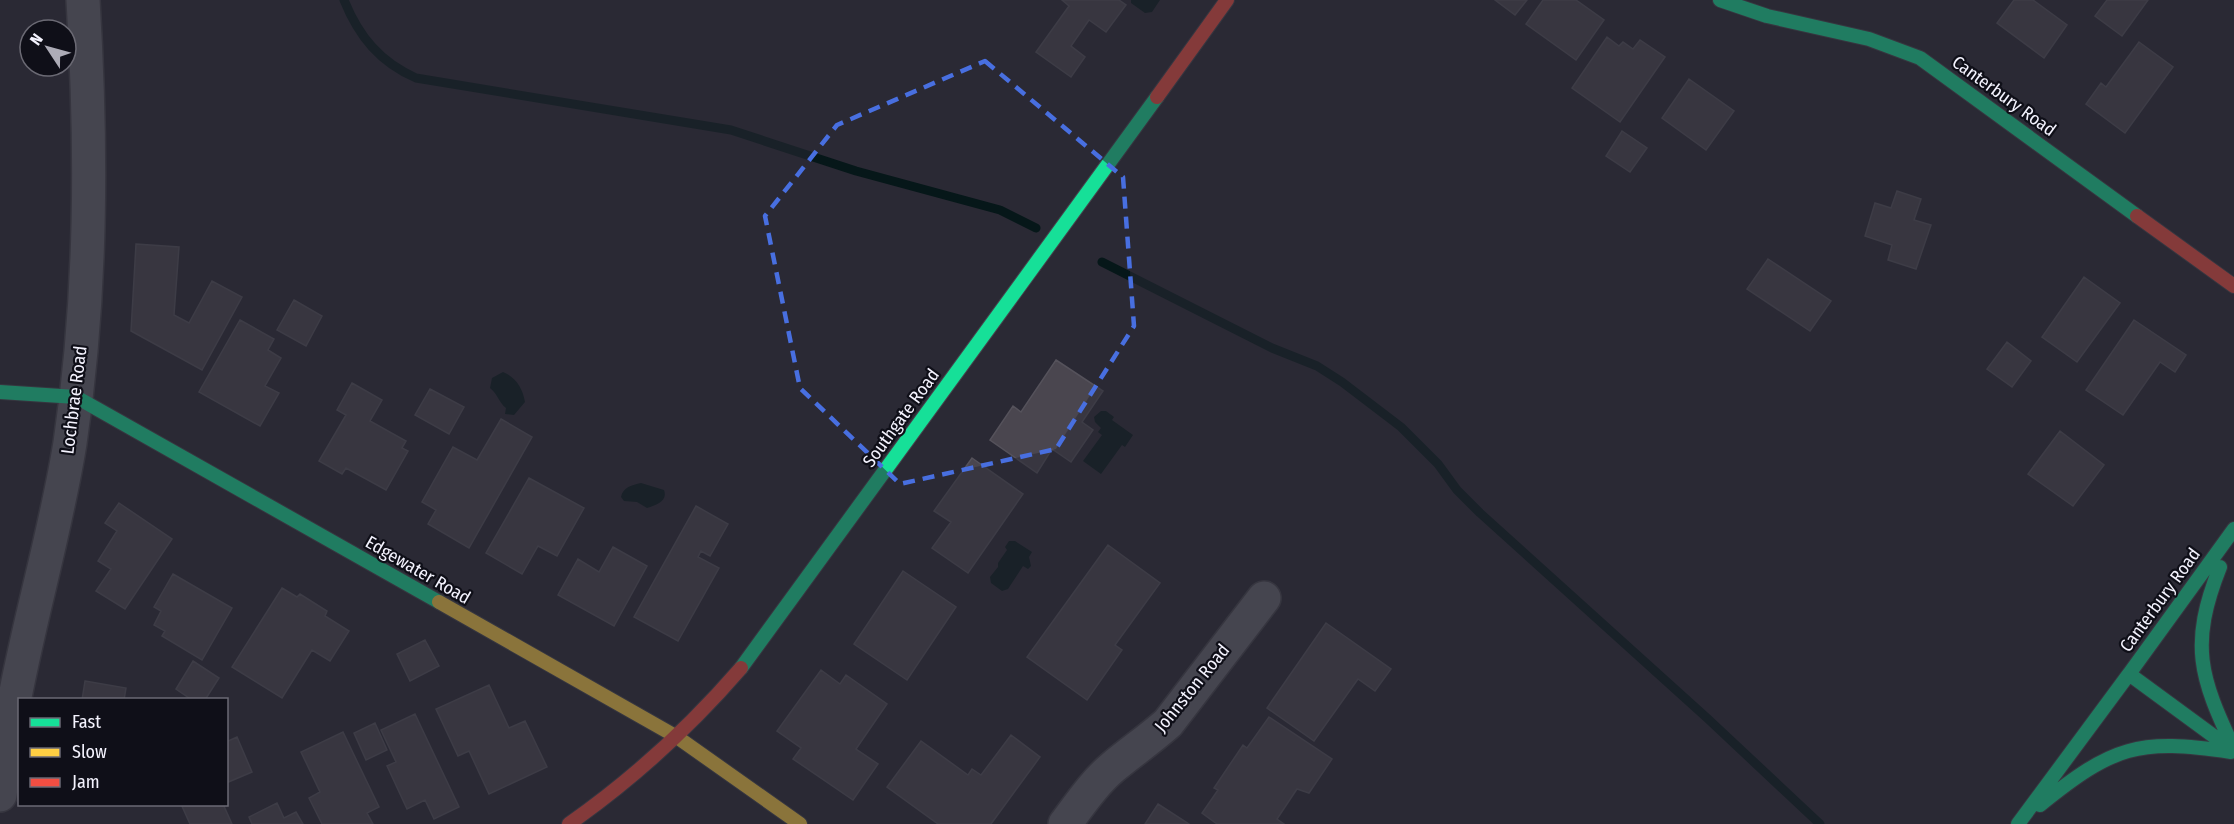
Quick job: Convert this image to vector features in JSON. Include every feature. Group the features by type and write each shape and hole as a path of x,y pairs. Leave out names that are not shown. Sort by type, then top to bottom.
{"main road":[{"name":"Southgate Road","path":"569,824 608,798 677,737 715,699 750,658 1227,0"},
{"name":"Canterbury Road","path":"1720,0 1767,16 1869,39 1920,58 2234,286"},
{"name":"Edgewater Road","path":"0,392 76,397 677,737 800,824"},
{"name":"Canterbury Road","path":"2234,529 2129,674 2234,751"},
{"path":"2234,534 2210,590 2203,615 2202,658 2204,677 2211,699 2234,751"},
{"path":"2019,823 2129,674"},
{"path":"2019,823 2075,776 2095,762 2122,750 2150,744 2172,744 2234,751"}],"street":[{"name":"Lochbrae Road","path":"0,795 11,718 53,534 76,397 86,295 90,175 83,0"},
{"name":"Johnston Road","path":"1065,824 1096,784 1112,768 1150,740 1168,723 1263,598"}],"highlighted area":[{"path":"985,61 1123,177 1134,326 1056,449 900,484 800,388 765,216 837,125"}],"shaded area":[{"path":"1131,0 1160,0 1152,12 1145,13 1131,3"},
{"path":"503,372 515,380 524,397 525,402 514,415 505,414 506,408 490,388 492,378"},
{"path":"1101,411 1106,411 1114,417 1112,420 1133,435 1125,447 1122,445 1101,474 1083,461 1102,435 1098,432 1101,428 1095,422 1094,417"},
{"path":"641,483 664,490 663,500 647,508 637,502 624,501 621,497 624,491"},
{"path":"1009,541 1015,541 1032,552 1029,557 1031,566 1028,569 1023,566 1008,589 1002,591 991,583 990,577 1007,550 1005,547"}],"building":[{"path":"1062,0 1119,0 1126,5 1106,32 1089,20 1071,46 1085,57 1071,77 1036,52 1069,6"},
{"path":"1495,0 1527,0 1515,15"},
{"path":"1543,0 1576,0 1604,20 1576,60 1526,24"},
{"path":"2014,0 2033,0 2067,25 2044,58 1997,23"},
{"path":"2107,0 2148,0 2122,36 2095,16"},
{"path":"1607,37 1619,46 1623,42 1633,49 1640,40 1665,57 1620,122 1572,88"},
{"path":"2139,42 2173,67 2125,133 2086,104 2101,83 2106,87"},
{"path":"1689,79 1734,111 1706,150 1662,118"},
{"path":"1622,131 1647,148 1630,172 1606,156"},
{"path":"1897,191 1921,199 1914,220 1931,225 1916,269 1888,260 1892,245 1865,236 1875,203 1891,208"},
{"path":"136,244 179,247 174,315 189,323 212,281 242,297 202,370 131,331"},
{"path":"1768,259 1831,301 1810,331 1747,289"},
{"path":"2084,277 2120,303 2077,362 2042,337"},
{"path":"294,300 322,316 306,346 277,330"},
{"path":"240,320 274,339 268,350 281,358 265,386 279,393 260,426 199,392"},
{"path":"2134,320 2186,355 2175,372 2160,362 2123,415 2086,390"},
{"path":"2007,342 2031,361 2012,387 1987,369"},
{"path":"1056,360 1103,391 1082,422 1093,430 1071,462 1052,449 1037,473 990,440 1013,406 1021,412"},
{"path":"352,383 382,400 370,421 406,441 402,448 408,451 386,490 346,468 342,474 319,461 346,415 337,410"},
{"path":"430,389 464,407 449,434 415,415"},
{"path":"501,419 532,437 469,548 428,524 436,510 422,502 453,447 477,460"},
{"path":"2060,431 2104,465 2073,506 2028,474"},
{"path":"972,458 1023,494 968,573 932,548 951,522 934,511"},
{"path":"529,478 584,508 557,556 538,546 522,574 486,553"},
{"path":"119,503 172,539 125,609 96,591 111,569 98,561 117,531 105,523"},
{"path":"696,506 728,524 710,556 701,551 698,557 719,568 678,641 634,617"},
{"path":"1108,545 1160,583 1115,645 1122,650 1087,700 1027,657"},
{"path":"613,547 647,566 614,626 558,595 578,559 599,572"},
{"path":"903,571 956,607 907,680 854,644"},
{"path":"173,574 232,608 202,660 162,636 165,631 154,625 161,611 154,607"},
{"path":"282,588 297,597 300,594 327,611 325,616 349,631 330,661 312,650 282,698 232,667"},
{"path":"1326,623 1391,669 1375,691 1358,679 1314,741 1267,708"},
{"path":"425,640 439,666 410,681 397,654"},
{"path":"193,661 219,678 206,698 189,698 176,689"},
{"path":"821,670 840,684 846,675 887,704 856,749 878,764 853,800 793,759 801,748 777,731"},
{"path":"85,681 126,688 124,698 82,698"},
{"path":"489,685 509,728 525,721 547,767 489,794 469,751 458,756 436,709"},
{"path":"415,714 459,807 434,819 425,800 407,809 387,766 396,762 381,730"},
{"path":"1269,717 1332,759 1309,793 1297,789 1277,819 1284,824 1217,824 1202,813 1218,790 1214,788 1243,745 1247,748"},
{"path":"375,723 387,750 366,760 354,733"},
{"path":"343,732 379,807 367,813 373,824 322,824 309,798 320,792 301,752"},
{"path":"1011,735 1040,757 991,824 938,824 887,787 921,741 968,775 972,769 981,775"},
{"path":"237,737 252,772 228,782 228,741"},
{"path":"277,803 284,818 296,812 303,824 252,824 249,817"},
{"path":"1158,804 1189,824 1145,824"},
{"path":"182,806 224,806 232,824 190,824"}],"waterway":[{"path":"344,0 357,26 372,47 403,72 416,78 731,130 856,171 1000,210 1036,228"},
{"path":"1102,262 1272,348 1317,366 1401,427 1438,464 1457,490 1480,513 1707,718 1820,824"}],"traffic: fast":[{"path":"1720,0 1767,16 1869,39 1920,58 2137,216"},
{"path":"741,668 1157,97"},
{"path":"0,392 76,397 439,602"},
{"path":"2234,529 2129,674 2234,751"},
{"path":"2220,567 2204,618 2203,660 2206,680 2213,701 2234,749"},
{"path":"2018,824 2129,674"},
{"path":"2040,805 2088,770 2128,751 2172,746 2231,752"}],"traffic: slow":[{"path":"439,602 677,737 800,824"}],"traffic: jam":[{"path":"1157,97 1227,0"},
{"path":"2137,216 2234,286"},
{"path":"569,824 616,789 660,751 702,711 741,668"}]}
